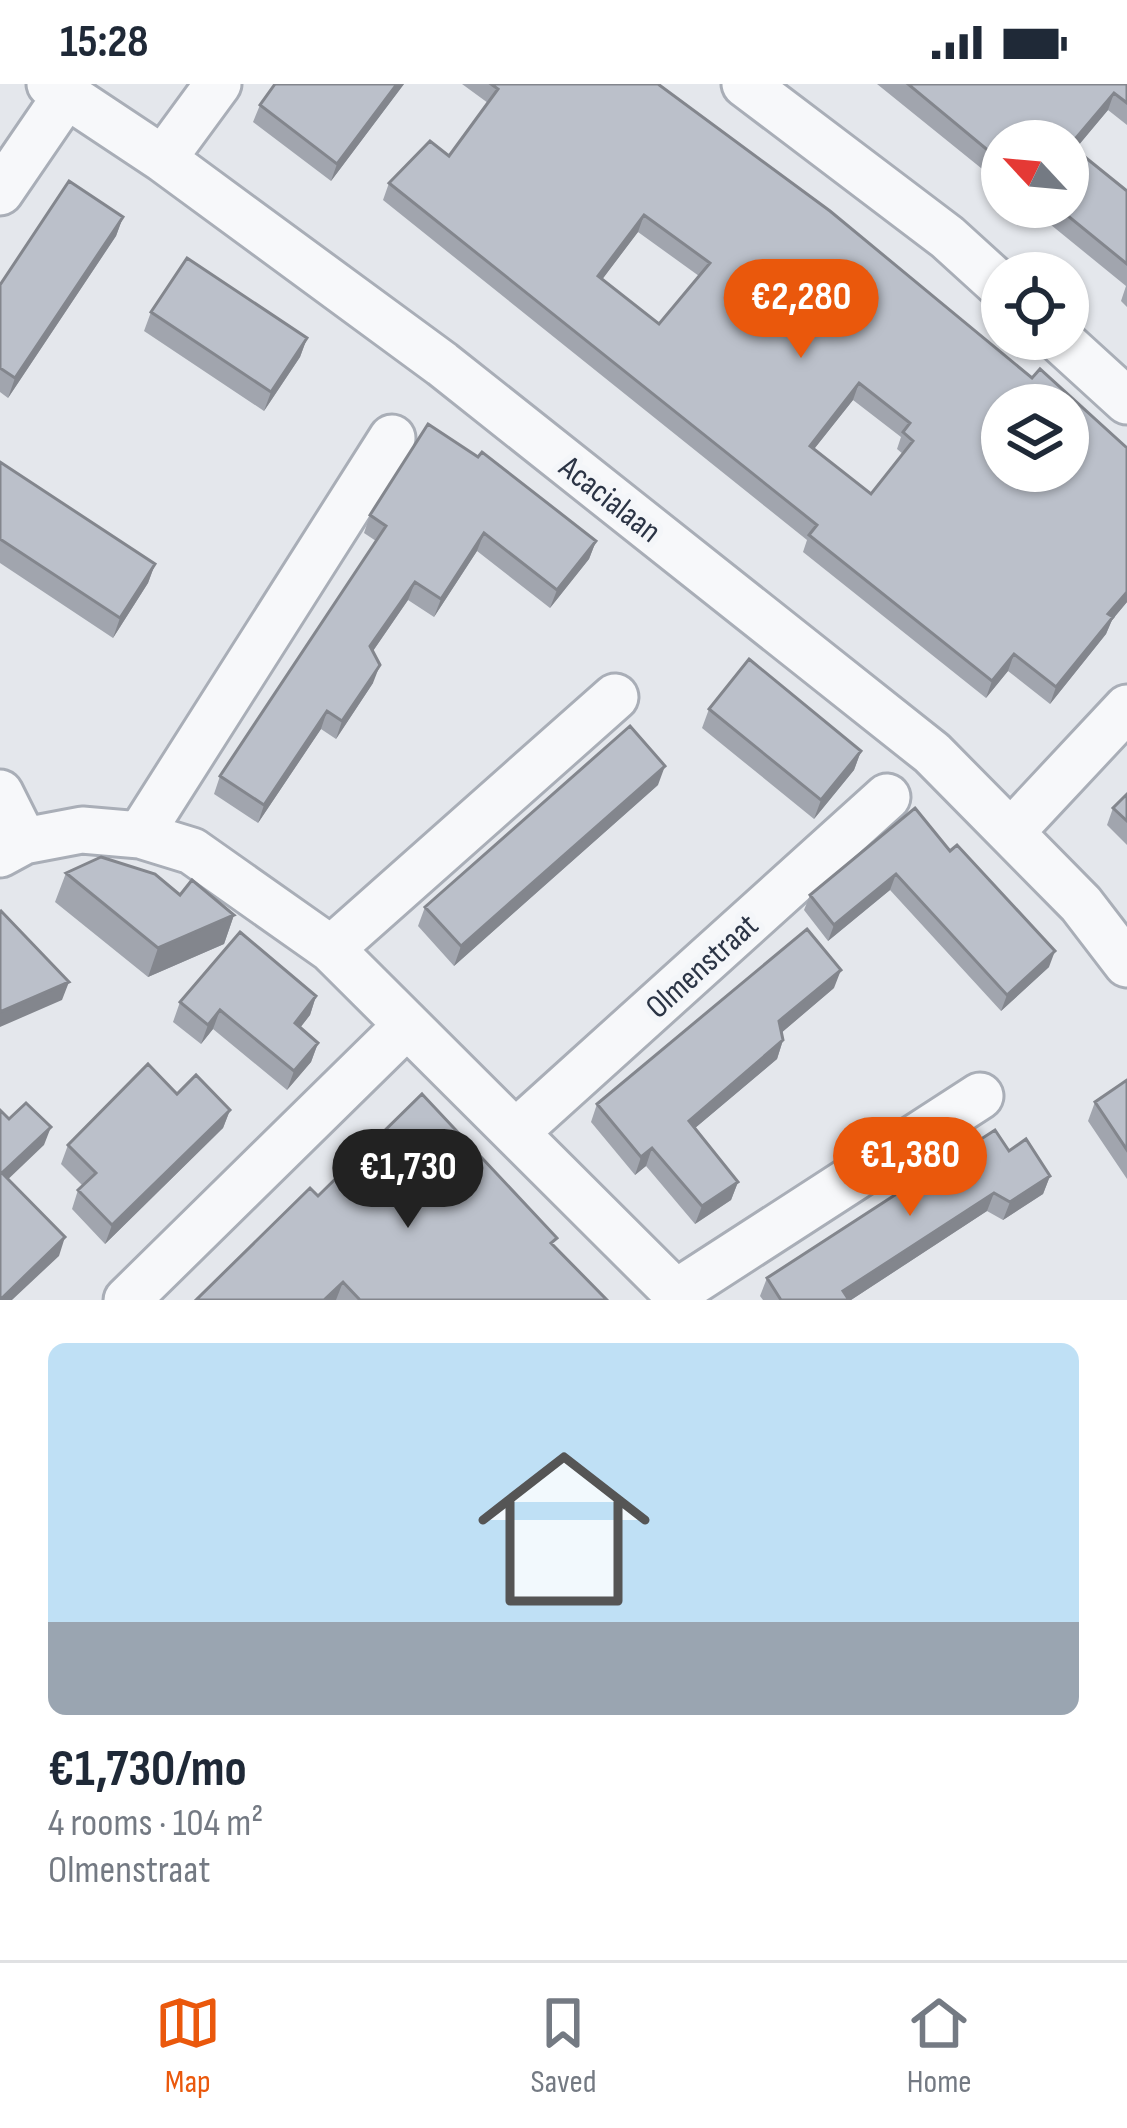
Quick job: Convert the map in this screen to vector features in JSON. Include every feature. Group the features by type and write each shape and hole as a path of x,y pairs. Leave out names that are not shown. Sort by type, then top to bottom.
{"street":[{"path":"163,159 218,84"},
{"path":"745,84 981,268"},
{"path":"0,192 58,89"},
{"name":"Acacialaan","path":"58,89 163,159 442,364 932,753 1081,904 1127,964"},
{"path":"1082,360 1127,401"},
{"path":"140,835 392,438"},
{"path":"331,949 615,697"},
{"path":"1012,831 1127,708"},
{"path":"0,793 12,848 82,830 140,835 193,850 331,949 680,1296 980,1096"},
{"name":"Olmenstraat","path":"516,1132 887,797"},
{"path":"128,1300 407,1025"}],"building":[{"path":"275,84 397,84 337,164 260,105"},
{"path":"491,84 658,84 830,211 981,336 981,360 1010,360 1032,378 1040,369 1057,384 981,384 981,492 1089,492 1089,413 1127,448 1127,592 1108,614 1113,617 1056,687 1014,654 992,681 809,535 817,525 389,183 430,141 449,156 498,89","holes":["644,215 710,263 659,324 598,276","859,383 910,423 903,432 913,441 871,494 810,446"]},
{"path":"908,84 1127,84 1127,103 1114,93 1089,123 981,120 981,145"},
{"path":"1089,160 1127,191 1127,264 1083,228 1089,228"},
{"path":"69,181 123,217 15,378 0,368 0,285"},
{"path":"187,258 307,338 271,392 151,312"},
{"path":"428,424 478,457 482,452 596,541 557,590 484,533 441,599 415,582 370,646 380,665 342,721 327,711 264,805 220,776 386,526 370,515"},
{"path":"0,462 155,564 120,618 0,539"},
{"path":"749,659 861,751 821,800 709,709"},
{"path":"630,726 665,766 461,946 425,907"},
{"path":"1127,794 1127,821 1113,808"},
{"path":"915,808 950,851 957,845 1055,951 1007,995 896,874 834,925 810,895"},
{"path":"101,857 155,874 180,895 192,880 234,915 158,948 66,873"},
{"path":"0,912 69,982 0,1012"},
{"path":"807,929 841,970 779,1021 783,1040 689,1121 738,1182 702,1206 652,1148 641,1157 597,1104"},
{"path":"240,932 316,996 295,1023 318,1043 294,1071 220,1010 208,1025 180,1002"},
{"path":"148,1064 177,1094 196,1075 230,1110 112,1225 78,1190 96,1173 68,1145"},
{"path":"1127,1080 1127,1150 1095,1102"},
{"path":"422,1094 557,1238 551,1243 607,1300 360,1300 343,1282 324,1300 196,1300 310,1188 318,1196"},
{"path":"26,1103 51,1127 2,1173 65,1237 0,1300 0,1110 9,1119"},
{"path":"995,1130 1009,1151 1026,1139 1050,1176 1010,1202 994,1193 843,1291 849,1300 781,1300 767,1278"}]}
